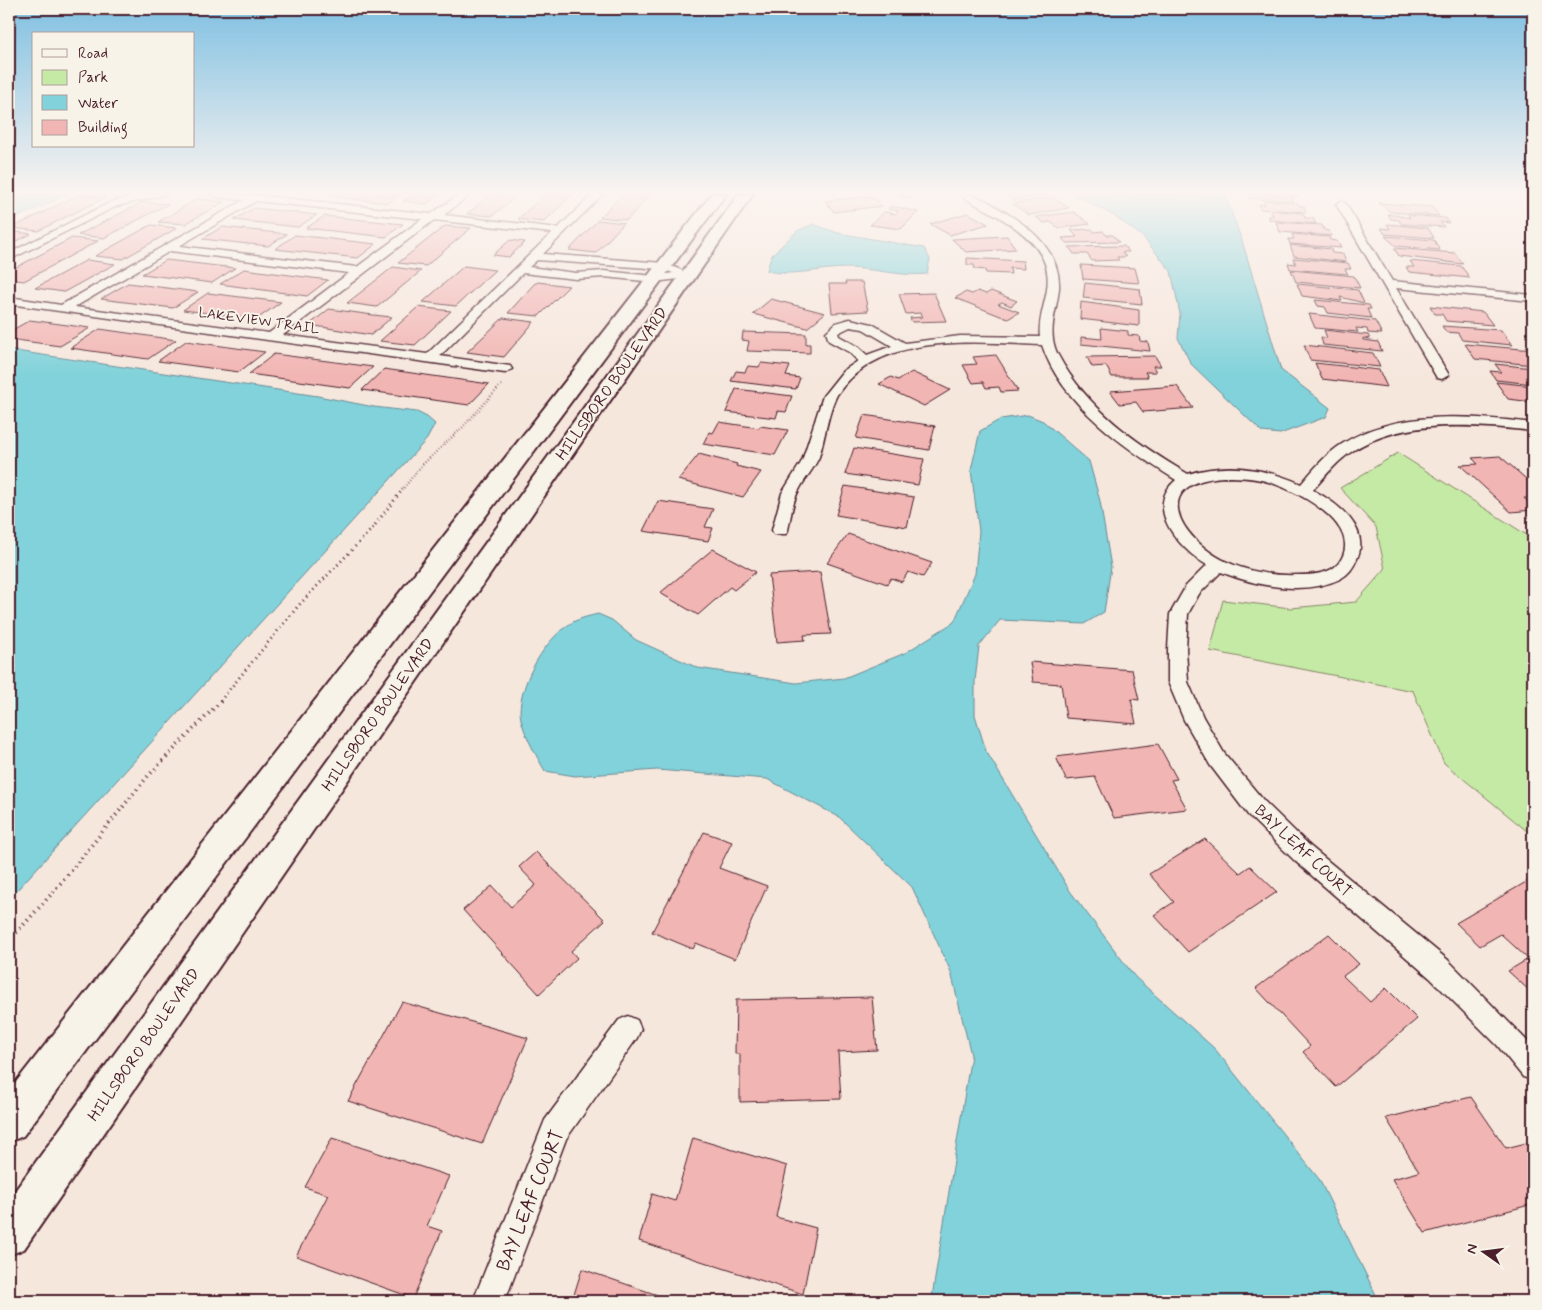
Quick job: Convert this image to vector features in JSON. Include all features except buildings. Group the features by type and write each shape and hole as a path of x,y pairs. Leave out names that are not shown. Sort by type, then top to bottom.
{"street":[{"path":"64,308 157,255"},
{"path":"228,255 360,271"},
{"path":"272,337 381,255"},
{"name":"HILLSBORO BOULEVARD","path":"9,1234 679,255"},
{"name":"HILLSBORO BOULEVARD","path":"9,1122 668,273 686,255"},
{"path":"1045,255 1050,261 1054,275 1045,323 1047,341 1056,362 1090,410 1138,450 1186,480"},
{"path":"1371,255 1442,375"},
{"path":"430,359 535,257 668,273"},
{"path":"556,274 568,261"},
{"path":"522,270 576,276 668,273"},
{"path":"1388,284 1533,298"},
{"name":"LAKEVIEW TRAIL","path":"9,301 505,369"},
{"path":"866,361 853,349 833,338 832,332 838,326 848,322 868,325 902,346"},
{"path":"780,530 788,495 807,467 819,438 830,396 847,375 866,361 902,346 970,339 1047,341"},
{"path":"1304,490 1322,470 1349,447 1372,435 1402,427 1439,423 1482,423 1533,427"},
{"path":"1214,473 1244,473 1270,477 1304,490 1338,514 1349,528 1354,544 1353,556 1345,568 1315,581 1290,582 1266,580 1218,565 1194,547 1174,523 1170,511 1170,498 1175,489 1186,480 1214,473"},
{"name":"BAY LEAF COURT","path":"1218,565 1192,590 1179,614 1177,649 1178,682 1194,720 1217,759 1256,808 1290,841 1439,969 1533,1066"},
{"name":"BAY LEAF COURT","path":"489,1301 555,1130 628,1029"}],"path":[{"path":"9,941 56,889 148,776 234,686 299,605 370,530 422,465 462,428 513,372 505,369"}],"green space":[{"path":"1398,453 1533,539 1533,836 1444,763 1413,691 1210,651 1223,600 1291,608 1356,602 1385,569 1376,527 1340,488"}],"water":[{"path":"928,255 930,259 927,274 917,275 847,268 777,273 767,271 771,256"},
{"path":"1158,255 1246,255 1281,370 1330,408 1326,417 1280,434 1262,432 1191,364 1178,338 1180,314 1171,271"},
{"path":"9,350 318,396 374,407 417,412 435,424 427,439 9,899"},
{"path":"1028,415 1043,421 1089,461 1100,501 1111,567 1104,612 1084,624 1000,620 979,646 975,681 975,715 986,751 1070,891 1135,977 1215,1049 1319,1179 1379,1301 930,1301 971,1055 951,972 912,887 839,817 767,779 657,770 575,776 545,771 526,734 520,711 521,699 530,673 553,638 563,629 588,616 598,614 612,620 636,640 698,668 796,683 844,678 905,653 954,622 975,574 979,531 971,470 980,431 1001,419"}]}
